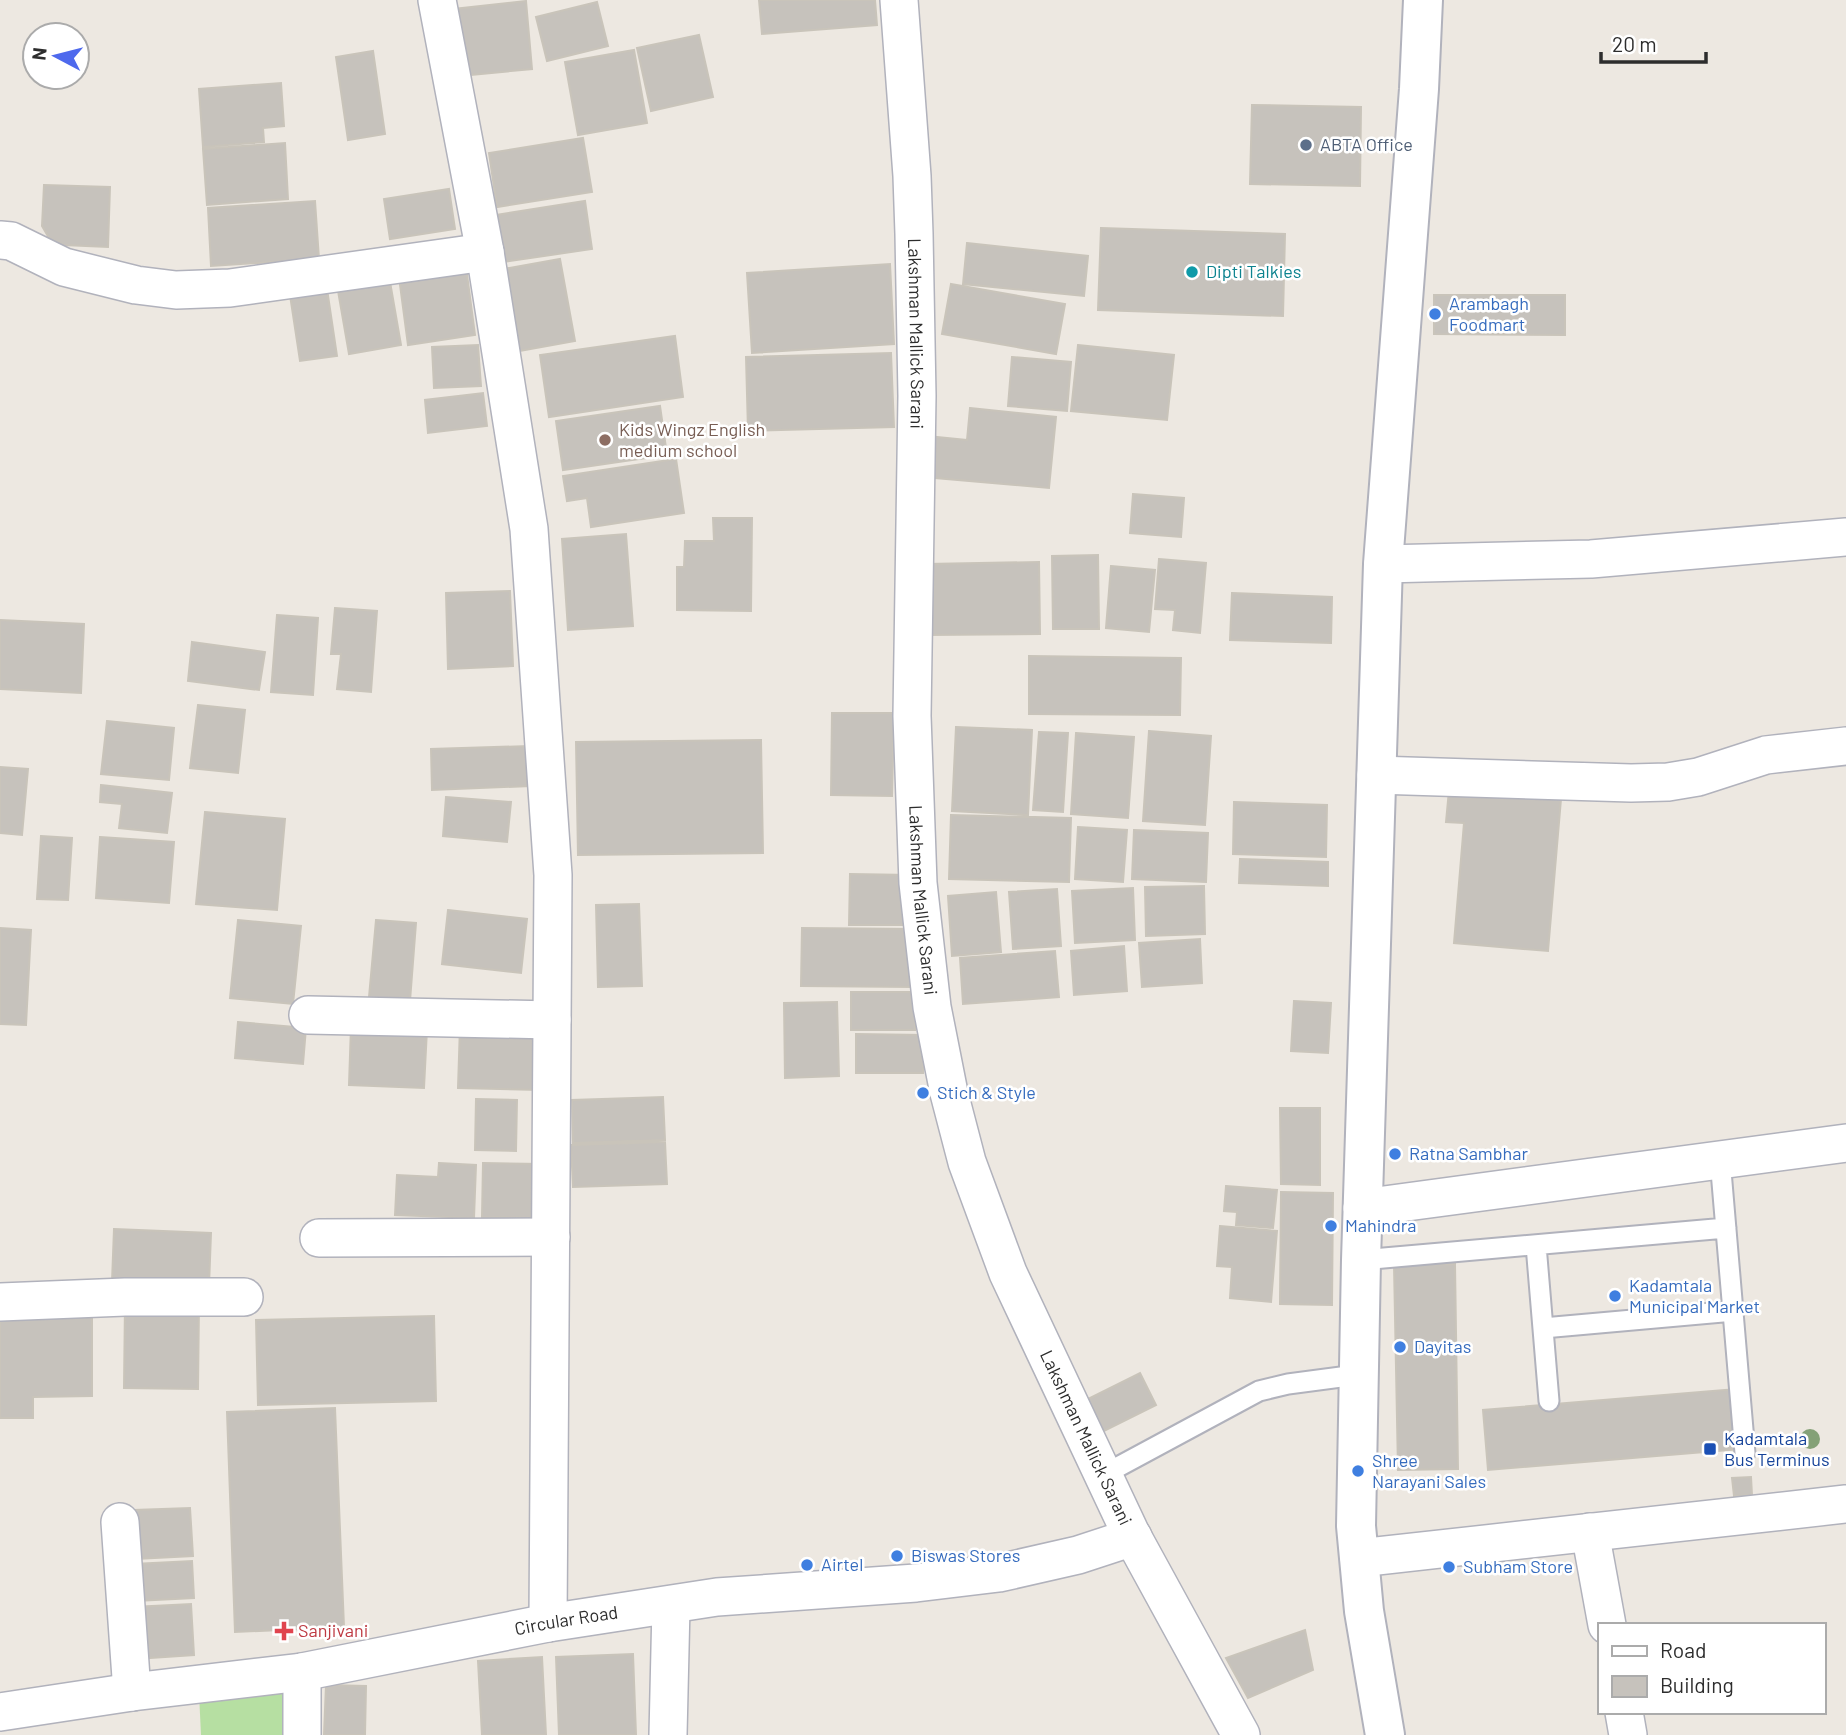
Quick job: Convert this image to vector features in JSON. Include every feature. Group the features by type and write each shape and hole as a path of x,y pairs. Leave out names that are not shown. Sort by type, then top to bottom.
{"street":[{"path":"437,0 485,252 529,529 553,875 548,1623"},
{"name":"Lakshman Mallick Sarani","path":"899,0 912,176 917,382 912,716 918,883 932,1007 949,1093 967,1162 1008,1273 1133,1538 1241,1735"},
{"path":"1361,1735 1344,1614 1356,1526 1353,1261 1367,775 1374,564 1402,0"},
{"path":"1374,564 1419,89 1423,0"},
{"path":"0,240 11,241 64,267 136,285 176,290 230,288 485,252"},
{"path":"1374,564 1591,559 1846,537"},
{"path":"1367,775 1668,782 1698,777 1766,755 1846,746"},
{"path":"308,1015 552,1020"},
{"path":"1354,1209 1846,1143"},
{"path":"319,1238 551,1237"},
{"path":"1353,1261 1341,1377 1337,1499 1364,1611 1385,1735"},
{"path":"0,1302 125,1297 244,1297"},
{"path":"1350,1559 1846,1504"},
{"path":"120,1522 132,1692"},
{"path":"1590,1532 1607,1623"},
{"name":"Circular Road","path":"0,1712 132,1692 302,1672 548,1623 717,1597 916,1583 999,1573 1078,1555 1133,1538"},
{"path":"667,1735 671,1606"},
{"path":"302,1672 303,1735"},
{"path":"1624,1714 1628,1735"}],"lane":[{"path":"1720,1159 1745,1454"},
{"path":"1353,1261 1726,1228"},
{"path":"1536,1245 1549,1401"},
{"path":"1543,1328 1734,1311"},
{"path":"1103,1475 1259,1391 1341,1377"}],"green space":[{"path":"299,1682 298,1735 201,1735 199,1693"}],"building":[{"path":"759,0 875,0 877,25 762,34"},
{"path":"526,1 532,69 461,76 454,9"},
{"path":"597,2 608,46 547,61 536,17"},
{"path":"699,35 713,97 651,111 637,48"},
{"path":"634,50 647,123 578,135 565,62"},
{"path":"373,51 385,134 348,140 336,57"},
{"path":"281,83 284,126 263,128 264,142 203,147 199,89"},
{"name":"ABTA Office","path":"1252,105 1361,107 1360,186 1250,184"},
{"path":"583,138 592,192 497,207 489,153"},
{"path":"285,143 288,199 207,205 203,149"},
{"path":"44,185 110,187 108,247 63,245 49,238 42,226"},
{"path":"449,189 455,229 390,239 384,199"},
{"path":"315,201 319,259 211,266 208,208"},
{"path":"585,201 592,249 496,263 489,216"},
{"name":"Dipti Talkies","path":"1101,228 1285,234 1283,316 1098,310"},
{"path":"967,243 1088,256 1084,296 963,284"},
{"path":"560,259 575,341 519,351 498,270"},
{"path":"890,264 894,344 752,353 747,273"},
{"path":"466,267 475,335 408,345 399,277"},
{"path":"389,276 401,345 349,354 337,285"},
{"path":"951,284 1065,304 1056,354 942,334"},
{"path":"327,289 337,356 300,361 290,295"},
{"path":"1434,295 1565,295 1565,335 1434,334"},
{"path":"675,336 683,397 549,417 540,355"},
{"path":"478,345 481,386 434,388 432,347"},
{"path":"1078,345 1174,355 1167,420 1071,411"},
{"path":"891,353 894,427 748,431 746,357"},
{"path":"1012,357 1071,362 1067,411 1008,406"},
{"path":"483,393 487,426 428,433 425,400"},
{"path":"660,406 667,455 563,470 556,421"},
{"path":"970,408 1056,417 1049,488 924,477 928,436 967,440"},
{"path":"676,459 684,513 591,527 587,498 567,501 563,476"},
{"path":"1133,494 1184,498 1181,537 1130,533"},
{"path":"713,518 752,518 751,611 677,610 677,567 684,567 685,541 714,541"},
{"path":"626,534 633,626 568,630 562,539"},
{"path":"1098,555 1099,629 1053,629 1052,556"},
{"path":"1159,559 1206,563 1200,633 1173,630 1175,610 1155,609"},
{"path":"1039,562 1040,634 928,635 927,564"},
{"path":"1111,566 1155,570 1149,632 1106,628"},
{"path":"510,591 513,666 448,669 446,593"},
{"path":"1232,593 1332,597 1331,643 1230,640"},
{"path":"335,608 377,611 371,692 337,689 341,654 331,654"},
{"path":"277,615 318,618 313,695 271,692"},
{"path":"0,620 84,624 81,693 0,689"},
{"path":"192,642 265,652 259,690 188,681"},
{"path":"1029,656 1181,658 1180,715 1029,714"},
{"path":"198,705 245,710 238,773 190,768"},
{"path":"832,713 894,713 892,796 831,795"},
{"path":"107,721 174,728 169,780 101,774"},
{"path":"956,727 1032,730 1028,815 952,811"},
{"path":"1149,731 1211,736 1205,825 1143,821"},
{"path":"1039,732 1068,733 1063,812 1033,810"},
{"path":"1076,733 1134,737 1128,818 1071,814"},
{"path":"761,740 763,853 578,855 576,742"},
{"path":"529,746 530,786 432,790 431,749"},
{"path":"0,767 28,769 22,835 0,833"},
{"path":"101,785 172,793 167,833 119,828 122,804 100,802"},
{"path":"1449,790 1561,799 1548,951 1454,943 1464,823 1446,822"},
{"path":"446,797 511,802 507,842 443,836"},
{"path":"1234,802 1327,805 1326,857 1233,854"},
{"path":"205,812 285,819 277,910 196,904"},
{"path":"951,815 1071,818 1069,882 949,879"},
{"path":"1078,827 1127,830 1123,882 1075,879"},
{"path":"1134,830 1208,833 1206,882 1132,879"},
{"path":"41,836 72,838 68,900 37,899"},
{"path":"100,837 174,842 169,903 96,898"},
{"path":"1240,859 1328,862 1328,886 1239,883"},
{"path":"850,874 911,875 911,925 849,925"},
{"path":"1204,886 1205,934 1146,936 1145,887"},
{"path":"1133,888 1135,940 1075,943 1072,891"},
{"path":"1057,889 1061,946 1013,949 1009,892"},
{"path":"996,892 1001,952 952,956 948,896"},
{"path":"639,904 642,986 598,987 596,905"},
{"path":"448,910 527,919 521,973 442,964"},
{"path":"238,920 301,926 293,1004 230,998"},
{"path":"376,920 416,923 410,1001 369,997"},
{"path":"0,928 31,930 26,1025 0,1024"},
{"path":"802,928 915,929 914,987 801,986"},
{"path":"1200,939 1202,983 1142,987 1139,943"},
{"path":"1124,946 1127,991 1074,995 1071,951"},
{"path":"1055,951 1059,997 963,1004 960,958"},
{"path":"851,992 915,992 915,1030 851,1030"},
{"path":"1294,1001 1331,1003 1328,1053 1291,1051"},
{"path":"837,1002 839,1076 785,1078 784,1003"},
{"path":"238,1022 306,1028 303,1064 235,1058"},
{"path":"351,1026 427,1029 424,1088 349,1085"},
{"path":"460,1026 542,1028 540,1090 458,1088"},
{"path":"856,1034 924,1035 923,1073 856,1073"},
{"path":"663,1097 665,1140 573,1143 572,1100"},
{"path":"476,1099 517,1100 516,1151 475,1150"},
{"path":"1280,1108 1320,1108 1320,1185 1281,1184"},
{"path":"665,1142 667,1184 573,1187 571,1145"},
{"path":"439,1163 476,1165 474,1218 395,1215 397,1175 438,1177"},
{"path":"483,1163 542,1164 541,1218 482,1217"},
{"path":"1226,1186 1277,1190 1273,1228 1236,1225 1237,1212 1224,1211"},
{"path":"1281,1192 1333,1193 1332,1305 1280,1304"},
{"path":"1220,1226 1277,1231 1271,1302 1230,1298 1232,1267 1217,1266"},
{"path":"114,1229 211,1233 209,1286 112,1282"},
{"path":"1455,1264 1458,1469 1398,1470 1394,1265"},
{"path":"125,1303 199,1303 198,1389 124,1388"},
{"path":"0,1312 92,1312 92,1396 33,1397 33,1418 0,1418"},
{"path":"434,1316 436,1401 258,1405 256,1320"},
{"path":"1140,1373 1156,1405 1094,1436 1078,1404"},
{"path":"1736,1389 1740,1449 1488,1470 1483,1410"},
{"path":"335,1408 344,1627 235,1632 227,1412"},
{"path":"1751,1477 1752,1495 1734,1496 1732,1478"},
{"path":"190,1508 193,1556 136,1559 134,1510"},
{"path":"192,1561 194,1598 136,1601 134,1564"},
{"path":"191,1604 194,1655 136,1659 133,1607"},
{"path":"1305,1630 1313,1670 1248,1698 1226,1658"},
{"path":"633,1654 636,1735 559,1735 556,1657"},
{"path":"542,1657 546,1735 482,1735 478,1661"},
{"path":"326,1685 366,1686 365,1735 324,1735"}],"place":[{"name":"ABTA Office","path":"1306,145"},
{"name":"Dipti Talkies","path":"1192,272"},
{"name":"Arambagh Foodmart","path":"1435,314"},
{"name":"Kids Wingz English medium school","path":"605,440"},
{"name":"Stich & Style","path":"923,1093"},
{"name":"Ratna Sambhar","path":"1395,1154"},
{"name":"Mahindra","path":"1331,1226"},
{"name":"Kadamtala Municipal Market","path":"1615,1296"},
{"name":"Dayitas","path":"1400,1347"},
{"name":"Kadamtala Bus Terminus","path":"1710,1449"},
{"name":"Shree Narayani Sales","path":"1358,1471"},
{"name":"Biswas Stores","path":"897,1556"},
{"name":"Airtel","path":"807,1565"},
{"name":"Subham Store","path":"1449,1567"},
{"name":"Sanjivani","path":"284,1631"}]}
